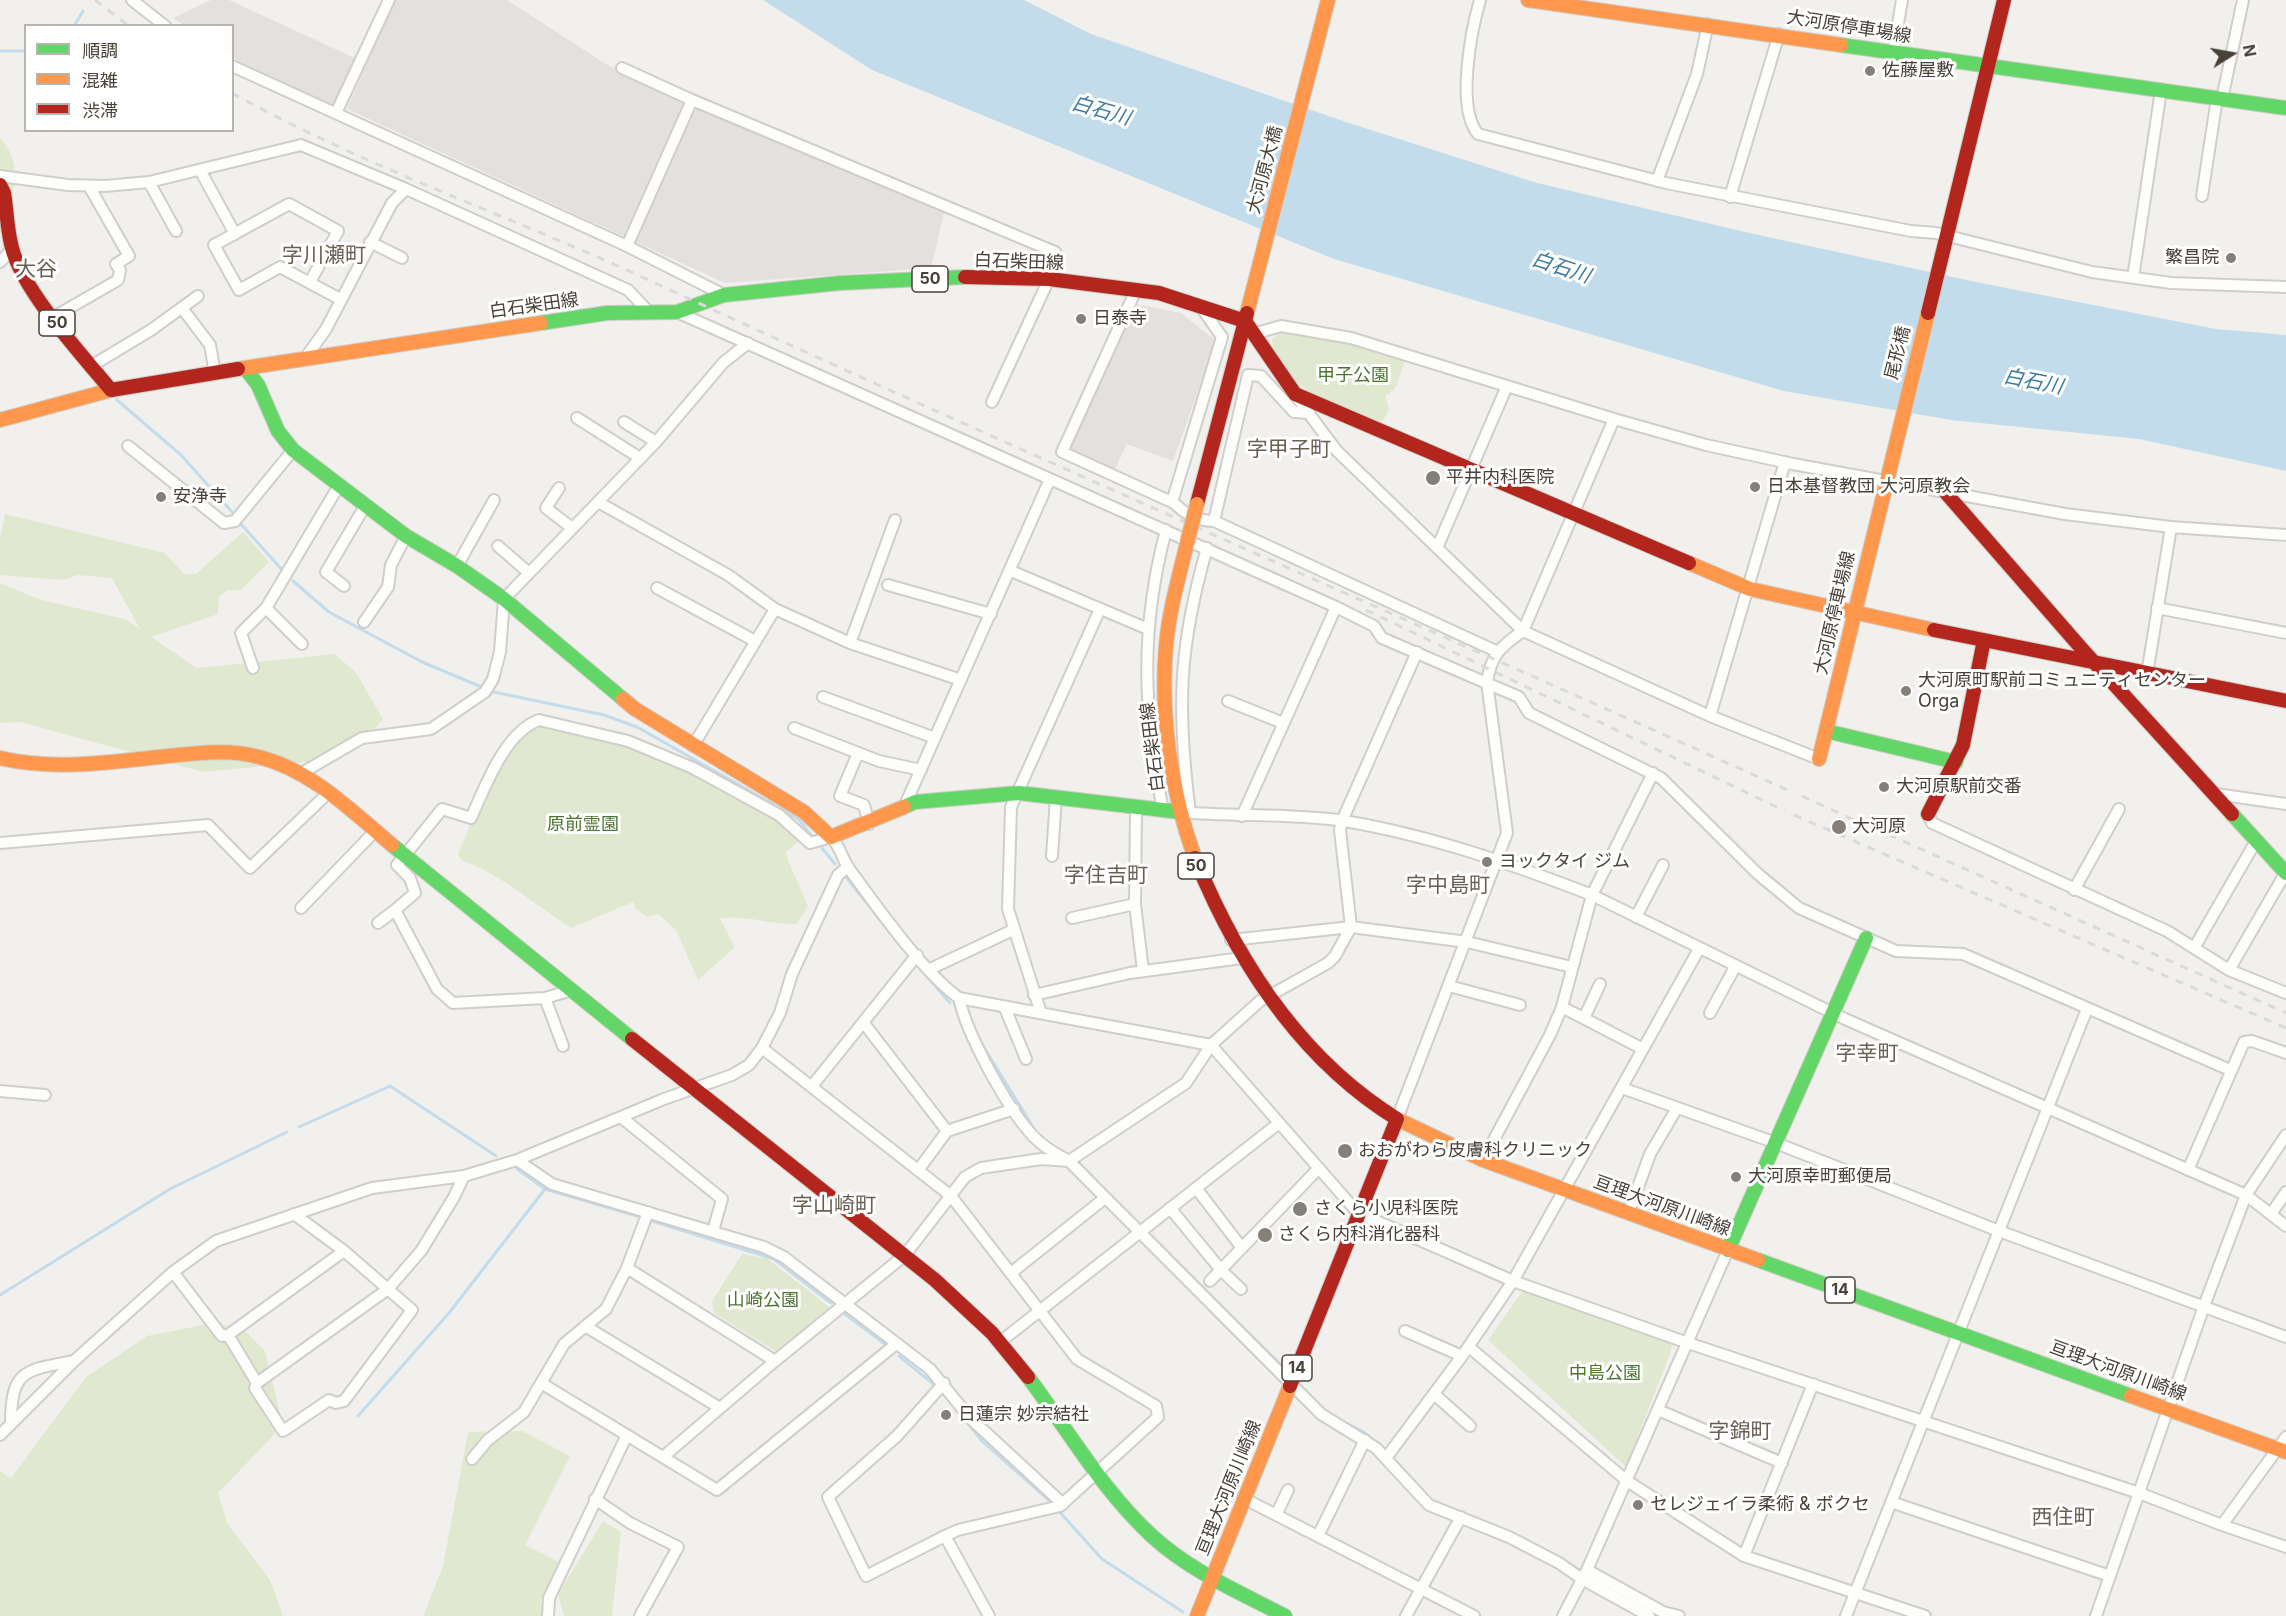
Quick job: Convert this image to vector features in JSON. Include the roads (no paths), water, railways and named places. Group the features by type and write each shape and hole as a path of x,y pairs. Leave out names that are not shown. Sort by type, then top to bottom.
{"street":[{"path":"132,0 162,24"},
{"path":"336,113 389,0"},
{"name":"大河原大橋","path":"1245,321 1328,0"},
{"path":"1480,0 1470,33 1468,95 1471,125 1478,134 1657,181 1944,238 2092,272 2171,283 2286,287"},
{"name":"大河原停車場線","path":"1528,0 1587,4 1987,66 2286,108"},
{"path":"1893,52 1902,0"},
{"path":"1944,238 2004,0"},
{"path":"2202,196 2219,99 2243,0"},
{"path":"1657,181 1697,74 1708,24"},
{"path":"1730,197 1779,34"},
{"path":"234,67 627,246 724,295"},
{"path":"622,68 692,100 1056,252 1049,279 992,402"},
{"path":"2133,278 2161,90"},
{"path":"627,246 692,100"},
{"path":"0,176 89,186 149,182 301,145 406,189 628,290 648,312"},
{"path":"200,170 235,234"},
{"path":"149,182 176,231"},
{"name":"50","path":"0,185 4,193 12,249 52,318 93,365 111,390"},
{"path":"52,318 118,280 120,270 116,264 129,256 89,186"},
{"path":"306,357 326,328 392,203 406,189"},
{"path":"309,282 338,231 289,204 214,245 239,290 280,267 340,299"},
{"name":"尾形橋","path":"1885,478 1944,238"},
{"path":"370,242 402,258"},
{"path":"0,262 12,249"},
{"name":"白石柴田線","path":"0,420 111,390 306,357 607,313 677,312 724,295 817,285 972,277 1049,279 1159,293 1245,321 1170,617 1165,660 1165,710 1195,865 1231,940 1267,996 1325,1063 1397,1119"},
{"path":"1136,290 1062,452 1172,502 1181,510 1203,521 1214,521 1498,652"},
{"path":"93,365 151,330 198,296"},
{"path":"1172,502 1222,337 1200,307"},
{"path":"182,308 210,345 216,373"},
{"path":"677,312 1207,548 1374,626 1382,638 1519,697 1529,713 1661,778 1758,874 1799,908 1896,951 1963,954 2230,1070"},
{"path":"1245,321 1294,394 1336,450 1523,631 1710,716 1819,759"},
{"path":"1253,334 1281,326 1351,338 1614,419 1706,445 1785,462 1885,478 1946,493 2065,514 2171,527 2286,535"},
{"path":"300,774 362,738 431,729 487,689 500,652 504,599 656,442 723,363 748,343"},
{"path":"245,368 258,386 278,431 293,450 338,487 406,536 457,566 504,599 620,697 693,746 804,812 831,837 847,867 917,955 947,990 959,998 1211,1045 1358,1213 1513,1281 1688,1343 2139,1492 2222,1525 2286,1547"},
{"path":"1214,521 1248,375 1261,376 1294,412 1309,412"},
{"path":"1437,548 1507,386"},
{"path":"1294,394 1750,589 1853,614 2286,701"},
{"path":"577,418 640,458"},
{"path":"1397,1119 1507,833 1487,682 1489,669 1499,647 1523,631 1614,419"},
{"path":"624,422 656,442"},
{"path":"128,446 224,523 235,521 293,450"},
{"path":"1710,716 1750,589 1785,462"},
{"name":"大河原停車場線","path":"1819,759 1885,478"},
{"path":"905,805 1050,479"},
{"path":"253,668 241,633 266,608 338,487"},
{"path":"559,488 546,508 572,528"},
{"path":"1946,493 2286,873 2229,970"},
{"path":"457,566 494,500"},
{"path":"598,502 728,574 774,609 850,643 961,680"},
{"path":"344,586 326,572 365,506"},
{"path":"850,643 895,520"},
{"path":"2147,674 2171,527"},
{"path":"1163,810 1149,732 1145,664 1157,565 1166,530"},
{"path":"364,622 388,587 391,565 406,536"},
{"path":"498,546 529,573"},
{"path":"1185,812 1181,676 1192,600 1207,548"},
{"path":"1011,571 1148,629"},
{"path":"888,585 991,614"},
{"path":"657,588 755,641"},
{"path":"1242,816 1336,607"},
{"path":"266,608 302,644"},
{"path":"2157,608 2286,633"},
{"path":"693,746 774,609"},
{"path":"1041,1013 1008,909 1011,807 1100,609"},
{"path":"1984,640 1963,745 1928,814 1932,823 2167,931 2229,970 2286,993"},
{"path":"663,1457 775,1361 905,1256 965,1177 981,1168 1041,1159 1069,1161 1186,1083 1211,1045 1267,996 1335,957 1351,927 1340,830 1342,821 1417,652"},
{"path":"823,697 935,738"},
{"path":"1228,702 1283,723"},
{"path":"378,923 416,893 410,878 397,865 442,809 471,818 494,764 529,724 539,720 596,733 647,749 693,768 779,814 810,843 869,824 905,805 929,800 1019,793 1185,812 1342,821 1498,859 1592,895 1834,1014 2246,1196 2286,1226"},
{"path":"794,728 858,753 921,770"},
{"path":"1826,731 1956,762"},
{"path":"0,758 22,763 68,766 214,752 239,753 279,764 329,792 905,1256 979,1319 1000,1342 1096,1472 1152,1536 1188,1565 1285,1616"},
{"path":"858,753 840,796 864,805 869,824"},
{"path":"1483,1160 1550,1035 1562,1006 1592,895 1653,773"},
{"path":"0,843 208,825 250,868 329,792"},
{"path":"2216,794 2286,804"},
{"path":"1052,856 1056,797"},
{"path":"1136,807 1135,904 1143,971"},
{"path":"2074,890 2120,809"},
{"path":"302,908 375,830"},
{"path":"2194,948 2256,841"},
{"path":"1636,917 1663,865"},
{"path":"0,1435 74,1361 173,1272 216,1241 372,1188 464,1176 517,1160 694,1088 732,1075 749,1065 762,1048 780,1013 792,974 838,875 847,867"},
{"path":"1072,918 1135,904"},
{"path":"395,910 437,989 453,1003 545,998 572,990"},
{"path":"1231,940 1351,927 1467,942 1572,967"},
{"path":"930,969 1013,930"},
{"path":"1563,1616 1585,1575 1866,938"},
{"path":"1389,1454 1466,1351 1513,1281 1698,949"},
{"path":"812,1086 917,955"},
{"path":"1034,995 1143,971 1242,958"},
{"path":"1710,1012 1735,967"},
{"path":"1584,1018 1600,984"},
{"path":"1449,986 1520,1005"},
{"path":"545,998 563,1046"},
{"path":"959,998 962,1014 975,1040 1014,1109 1033,1136 1049,1150 1069,1161 1321,1414 1389,1454 1429,1505 1461,1517 1663,1612 1679,1616"},
{"path":"1562,1006 1643,1049"},
{"path":"1005,1008 1026,1059"},
{"path":"1846,1616 2087,1009"},
{"path":"863,1022 947,1131"},
{"path":"2188,1170 2230,1070 2247,1040 2286,1053"},
{"path":"762,1048 806,1085 812,1086 951,1196 1077,1359 1156,1406 1158,1417 1057,1506 958,1530 866,1576 828,1497 897,1436 940,1387"},
{"path":"1622,1088 1776,1143 1999,1231 2286,1337"},
{"path":"0,1091 45,1095"},
{"path":"1629,1212 1650,1154 1677,1108"},
{"path":"919,1169 947,1131 1014,1109"},
{"path":"621,1117 722,1199 712,1231"},
{"name":"亘理大河原川崎線","path":"1200,1615 1211,1578 1397,1119 1442,1143 1483,1160 2282,1450"},
{"path":"1000,1342 1279,1123"},
{"path":"2096,1616 2204,1306 2246,1196 2286,1135"},
{"path":"517,1160 552,1184 775,1251 896,1344 1057,1506"},
{"path":"1210,1281 1319,1168"},
{"path":"294,1214 344,1251 388,1289 412,1310 344,1401 336,1403 329,1400 283,1431 255,1388 257,1383 388,1289 421,1251 464,1176"},
{"path":"1196,1188 1242,1248"},
{"path":"2271,1214 2286,1192"},
{"path":"1011,1273 1105,1198"},
{"path":"1170,1208 1221,1270 1241,1289"},
{"path":"472,1459 488,1440 524,1412 564,1344 606,1309 627,1268 648,1212"},
{"path":"173,1272 222,1336 228,1335 344,1251"},
{"path":"627,1268 775,1361"},
{"path":"585,1326 720,1408"},
{"path":"1405,1331 1466,1351 1627,1481 1744,1556 1925,1616"},
{"path":"228,1335 257,1383"},
{"path":"541,1383 717,1491 896,1344"},
{"path":"11,1423 11,1396 15,1385 28,1373 39,1368 74,1361"},
{"path":"1744,1556 1813,1384"},
{"path":"1434,1394 1470,1426"},
{"path":"1658,1410 1782,1463"},
{"path":"548,1616 549,1598 627,1435"},
{"path":"2222,1525 2282,1450 2286,1437"},
{"path":"1318,1536 1365,1440"},
{"path":"1276,1515 1288,1490"},
{"path":"1243,1498 1474,1616"},
{"path":"595,1500 630,1523 678,1547 640,1616"},
{"path":"1891,1502 2110,1576"},
{"path":"1406,1616 1461,1517"},
{"path":"945,1536 989,1616"},
{"path":"1585,1575 1649,1616"}],"water":[{"name":"白石川","path":"763,0 1024,0 1091,34 1346,122 1537,183 1754,234 1976,282 2216,329 2286,335 2286,471 2139,439 1951,420 1784,391 1334,259 872,70"}],"waterway":[{"path":"75,24 83,11"},
{"path":"0,51 24,51"},
{"path":"117,400 181,455 233,513"},
{"path":"240,523 284,572"},
{"path":"293,581 329,612 422,662 484,688"},
{"path":"489,691 604,715 637,727 787,812 799,820 813,837"},
{"path":"822,848 835,864"},
{"path":"846,877 881,921"},
{"path":"918,966 950,1003"},
{"path":"983,1046 1033,1127"},
{"path":"299,1127 390,1086 496,1156"},
{"path":"0,1295 170,1189 287,1132"},
{"path":"1079,1163 1116,1201"},
{"path":"517,1169 545,1189 637,1216"},
{"path":"358,1416 449,1313 545,1189"},
{"path":"652,1221 774,1259 831,1303"},
{"path":"1155,1240 1281,1365"},
{"path":"845,1314 885,1344"},
{"path":"899,1356 937,1387"},
{"path":"1340,1420 1362,1431 1387,1451"},
{"path":"967,1422 982,1441 1053,1504"},
{"path":"1391,1456 1425,1493"},
{"path":"1057,1509 1102,1559 1183,1612"},
{"path":"1572,1566 1580,1570"}],"railway":[{"path":"95,0 126,24"},
{"path":"234,94 383,167 589,253 1072,472 1794,793"},
{"path":"1366,610 1785,811"},
{"path":"1802,796 1867,826"},
{"path":"1794,815 2286,1028"},
{"path":"1874,828 2286,1013"}],"place":[{"name":"佐藤屋敷","path":"1870,71"},
{"name":"繁昌院","path":"2231,258"},
{"name":"日泰寺","path":"1081,319"},
{"name":"平井内科医院","path":"1433,478"},
{"name":"日本基督教団 大河原教会","path":"1755,487"},
{"name":"安浄寺","path":"161,497"},
{"name":"大河原町駅前コミュニティセンター Orga","path":"1906,691"},
{"name":"大河原駅前交番","path":"1884,787"},
{"name":"大河原","path":"1839,827"},
{"name":"ヨックタイ ジム","path":"1487,862"},
{"name":"おおがわら皮膚科クリニック","path":"1345,1151"},
{"name":"大河原幸町郵便局","path":"1736,1177"},
{"name":"さくら小児科医院","path":"1300,1209"},
{"name":"さくら内科消化器科","path":"1265,1235"},
{"name":"日蓮宗 妙宗結社","path":"946,1415"},
{"name":"セレジェイラ柔術 & ボクセ","path":"1638,1505"}],"district":[{"name":"字川瀬町","path":"324,256"},
{"name":"大谷","path":"36,270"},
{"name":"字甲子町","path":"1289,450"},
{"name":"字住吉町","path":"1106,876"},
{"name":"字中島町","path":"1448,886"},
{"name":"字幸町","path":"1867,1054"},
{"name":"字山崎町","path":"834,1206"},
{"name":"字錦町","path":"1740,1432"},
{"name":"西住町","path":"2063,1518"}],"park label":[{"name":"甲子公園","path":"1353,376"},
{"name":"原前霊園","path":"583,825"},
{"name":"山崎公園","path":"763,1301"},
{"name":"中島公園","path":"1605,1374"}]}
